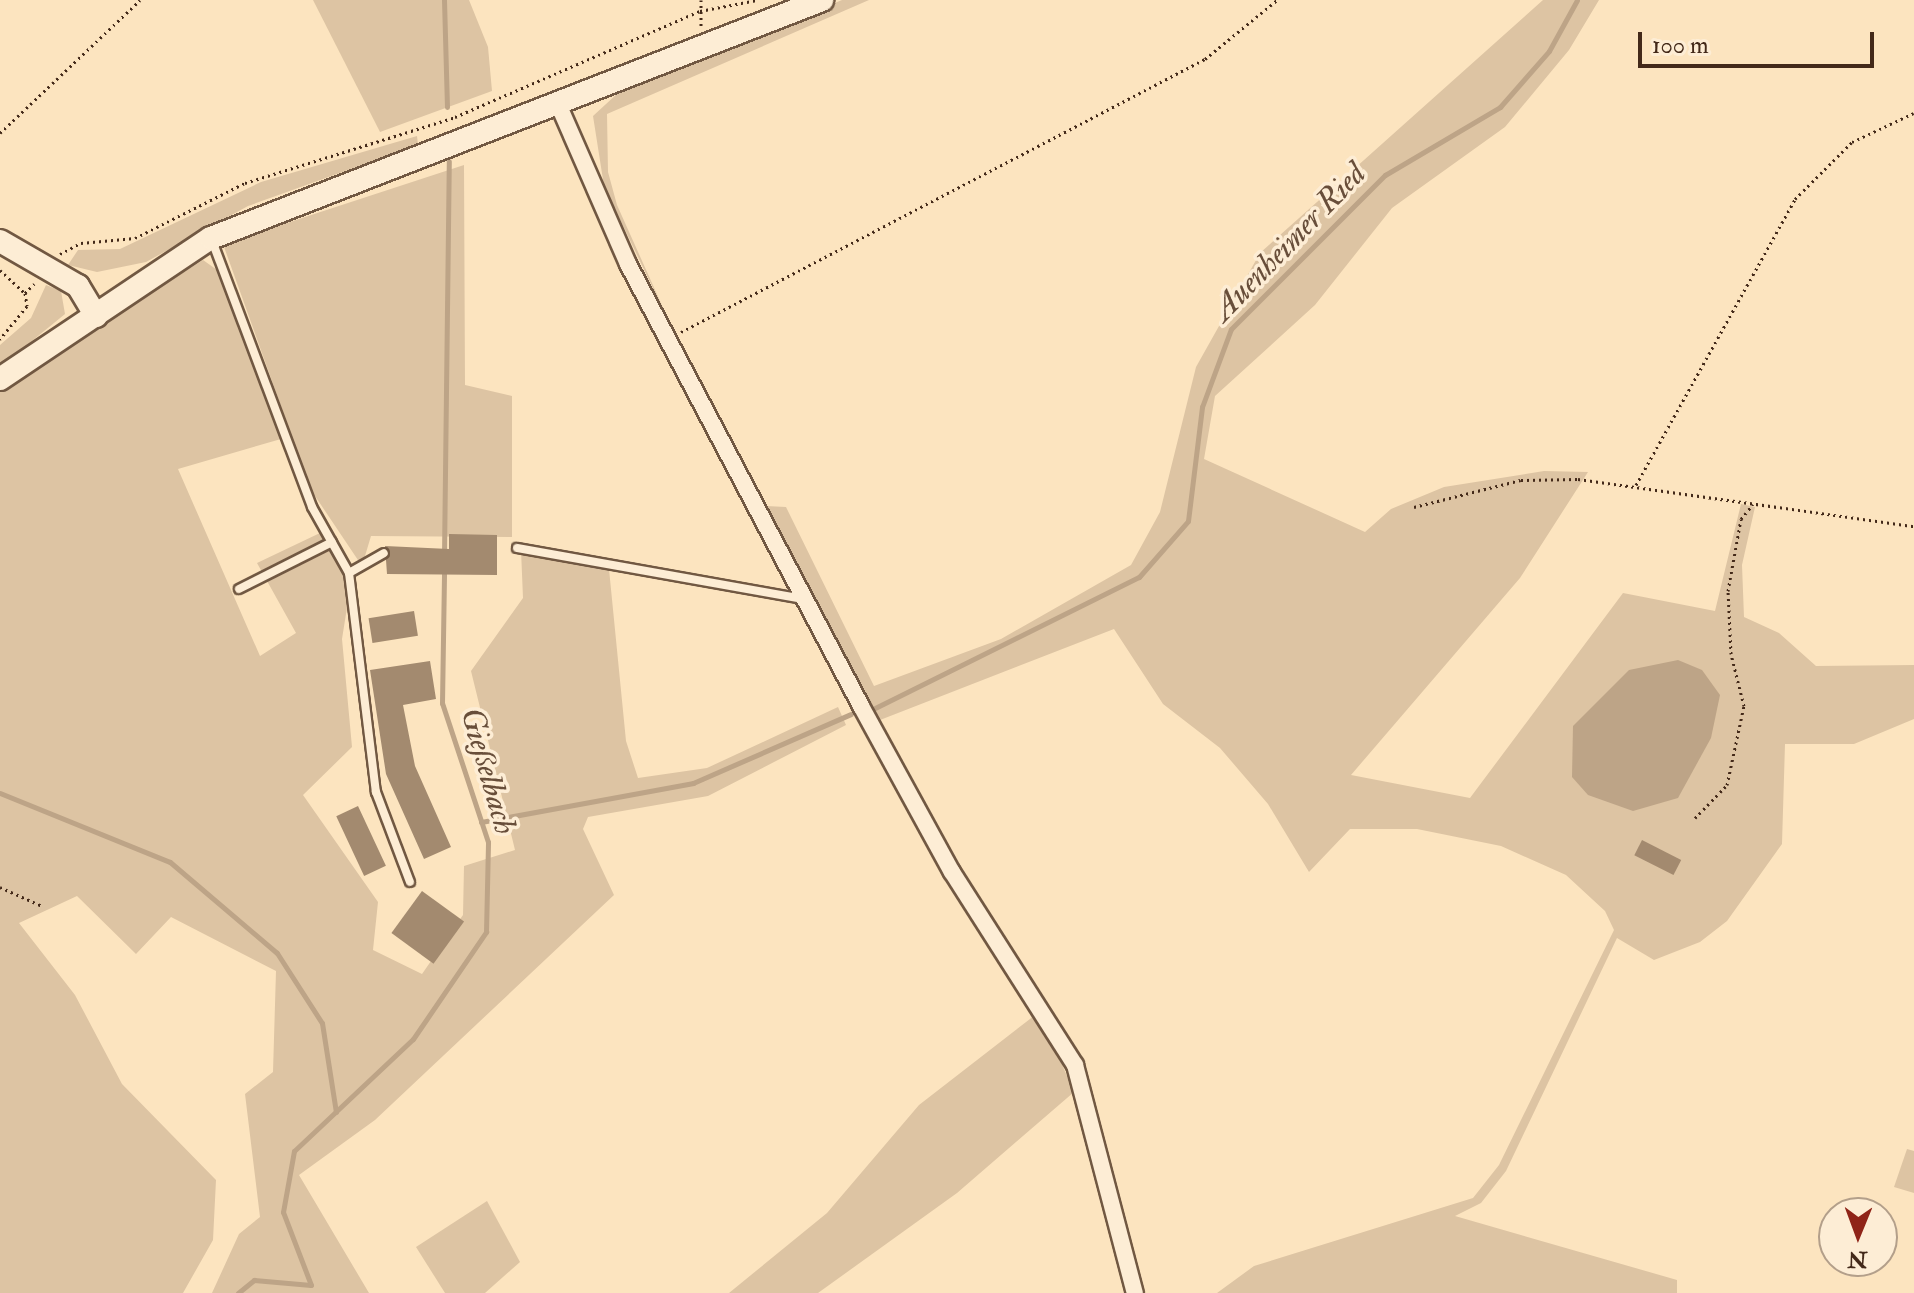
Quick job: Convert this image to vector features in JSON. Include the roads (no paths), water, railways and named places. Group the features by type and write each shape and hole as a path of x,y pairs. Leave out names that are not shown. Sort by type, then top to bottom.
{"main road":[{"path":"0,379 211,238 425,153 559,106 822,0"},
{"path":"0,241 78,286 96,316"}],"street":[{"path":"559,106 669,338 952,872 1075,1065 1135,1293"}],"lane":[{"path":"211,238 332,542 349,573 376,792 410,882"},
{"path":"239,589 332,542"},
{"path":"517,548 807,599"},
{"path":"349,573 384,553"}],"waterway":[{"name":"Gießelbach","path":"444,0 447,107"},
{"name":"Auenheimer Ried","path":"875,708 1139,577 1188,521 1202,407 1231,329 1385,175 1500,107 1549,51 1577,0"},
{"name":"Gießelbach","path":"444,555 449,161"},
{"name":"Gießelbach","path":"238,1293 254,1280 311,1285 283,1212 294,1151 413,1039 486,932 488,842 442,703 444,569"},
{"name":"Auenheimer Ried","path":"481,822 693,783 851,714"},
{"path":"0,793 170,862 277,953 322,1023 336,1112"}]}
